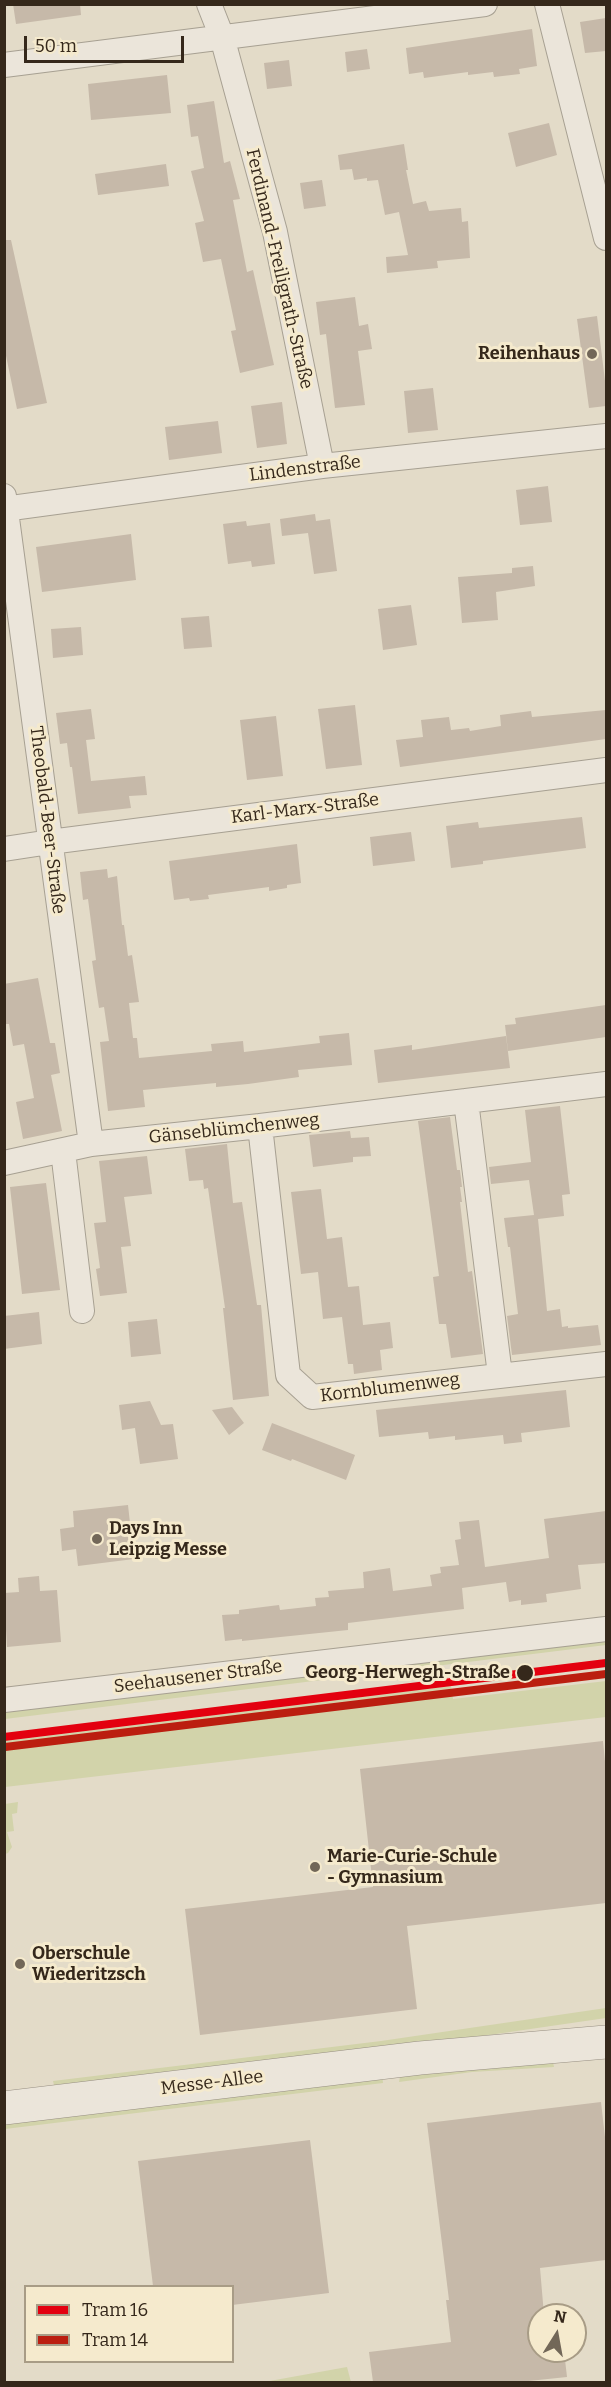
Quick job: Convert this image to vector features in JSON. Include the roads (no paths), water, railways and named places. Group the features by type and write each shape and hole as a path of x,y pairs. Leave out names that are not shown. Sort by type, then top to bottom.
{"main road":[{"name":"Messe-Allee","path":"420,2058 606,2025"},
{"name":"Messe-Allee","path":"4,2108 420,2058 606,2042"}],"street":[{"name":"Ferdinand-Freiligrath-Straße","path":"209,4 222,37 275,232 322,466"},
{"path":"4,65 485,4"},
{"path":"547,4 606,238"},
{"name":"Lindenstraße","path":"5,504 322,466 606,436"},
{"name":"Theobald-Beer-Straße","path":"5,504 91,1144"},
{"name":"Karl-Marx-Straße","path":"4,849 606,770"},
{"name":"Gänseblümchenweg","path":"4,1163 91,1144 606,1084"},
{"path":"466,1101 500,1375"},
{"name":"Kornblumenweg","path":"260,1126 288,1375 312,1397 606,1364"},
{"path":"63,1150 82,1311"},
{"name":"Seehausener Straße","path":"4,1700 606,1629"}],"tram line":[{"name":"16","path":"4,1737 606,1663"},
{"name":"14","path":"5,1747 606,1674"}],"place":[{"name":"Reihenhaus","path":"592,354"},
{"name":"Days Inn Leipzig Messe","path":"97,1539"},
{"name":"Georg-Herwegh-Straße","path":"525,1673"},
{"name":"Marie-Curie-Schule - Gymnasium","path":"315,1867"},
{"name":"Oberschule Wiederitzsch","path":"20,1964"}]}
